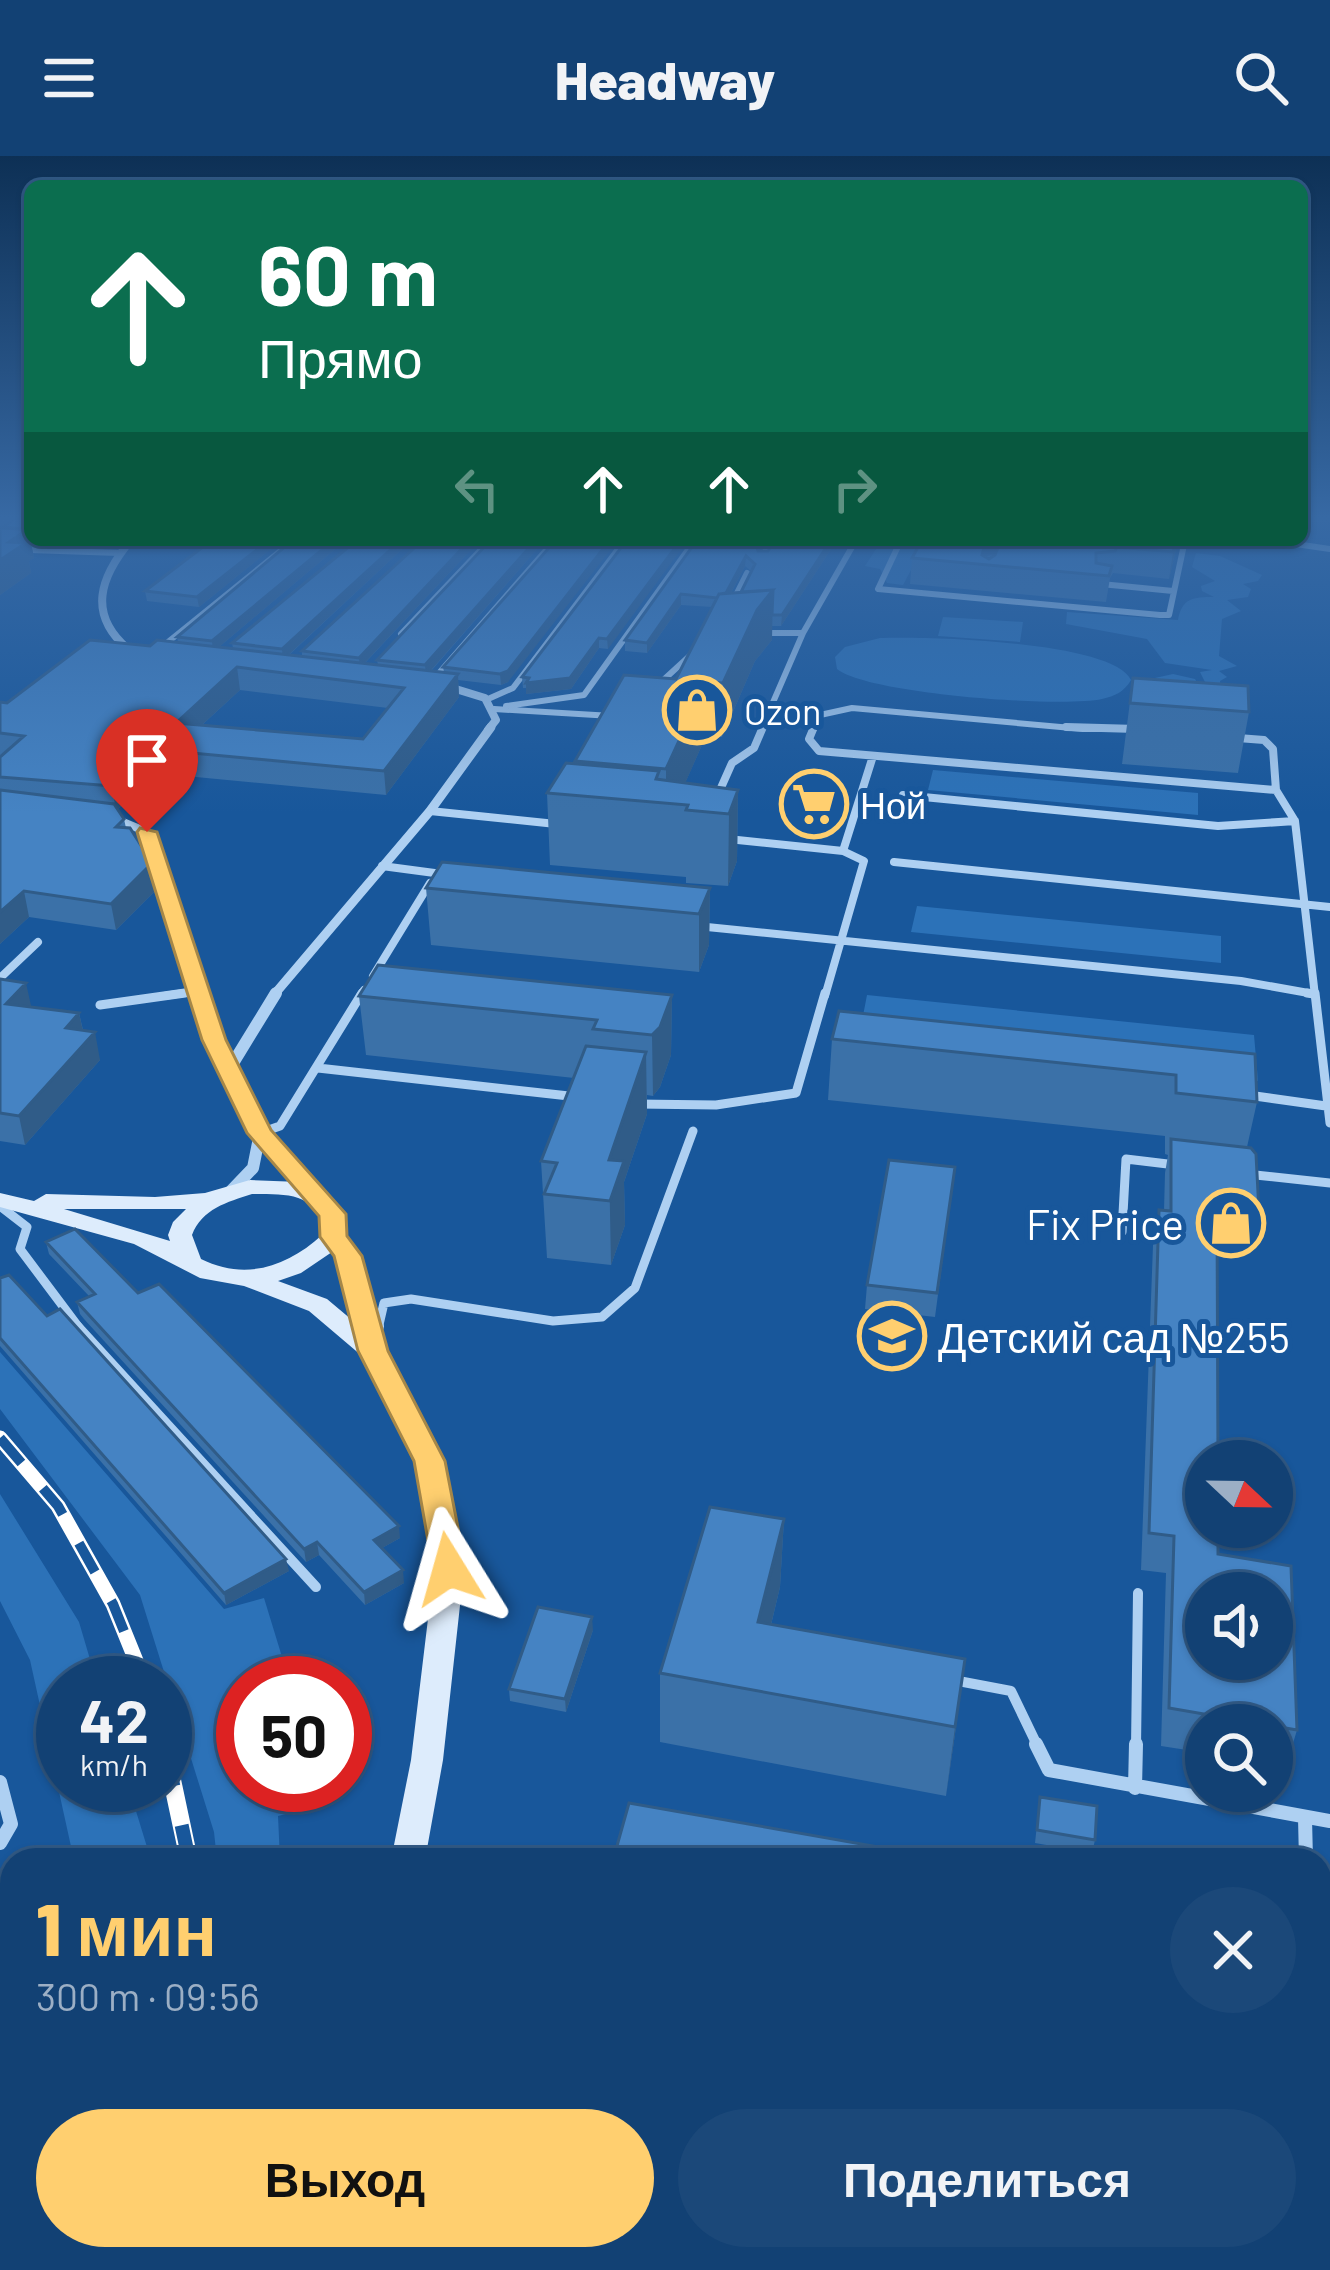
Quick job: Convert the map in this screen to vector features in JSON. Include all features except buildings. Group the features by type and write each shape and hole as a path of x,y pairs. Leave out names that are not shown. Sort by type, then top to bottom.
{"main road":[{"path":"0,1202 155,1204 272,1185 310,1193 332,1214 334,1237 348,1256 373,1351 430,1461 449,1569 427,1760 410,1848"},
{"path":"189,1259 180,1235 185,1222 220,1196"},
{"path":"0,1202 149,1240 203,1270 245,1278 319,1305 373,1351"},
{"path":"245,1278 296,1268 334,1237"}],"street":[{"path":"104,616 112,638 128,650 171,658"},
{"path":"310,1193 260,1133 230,1068 266,1004 430,811 496,720 491,704 474,689 429,684"},
{"path":"220,1196 254,1168 260,1133"}],"lane":[{"path":"151,656 201,616"},
{"path":"393,643 419,616"},
{"path":"429,684 489,616"},
{"path":"491,704 513,688 568,616"},
{"path":"491,704 536,698 571,700 584,695 641,616"},
{"path":"708,818 732,763 754,748 813,616"},
{"path":"744,620 758,634"},
{"path":"746,633 803,634"},
{"path":"645,698 709,638"},
{"path":"491,704 621,716"},
{"path":"1139,729 1083,729 852,708 820,715 809,739 818,751 1276,790"},
{"path":"1222,736 1264,740 1273,749 1276,790 1295,821 1330,1123"},
{"path":"843,851 873,756"},
{"path":"904,795 1218,826 1295,821"},
{"path":"430,811 559,824"},
{"path":"116,819 147,832 197,992 230,1068"},
{"path":"633,1103 678,1108 736,1105 796,1093 864,861 843,851 724,839"},
{"path":"894,862 1330,907"},
{"path":"382,866 449,874"},
{"path":"260,1133 280,1126 436,873"},
{"path":"683,924 1241,981 1314,994"},
{"path":"0,978 38,942"},
{"path":"372,978 394,981"},
{"path":"100,1005 197,992"},
{"path":"318,1068 588,1098"},
{"path":"1235,1093 1326,1106"},
{"path":"373,1351 384,1303 411,1299 553,1321 602,1317 634,1288 693,1131"},
{"path":"1122,1232 1126,1160 1194,1167"},
{"path":"1239,1173 1330,1184"},
{"path":"0,1202 27,1227 20,1249 72,1320 316,1587"},
{"path":"1135,1788 1138,1593"},
{"path":"944,1678 1011,1691 1049,1770 1330,1821"},
{"path":"0,1782 11,1824 0,1844"},
{"path":"1305,1818 1306,1848"}],"shaded area":[{"path":"1067,616 1178,620 1179,616 1230,616 1222,619 1219,656 1237,666 1219,671 1227,677 1220,681 1221,690 1159,687 1155,678 1173,674 1195,679 1199,686 1206,684 1200,672 1212,670 1165,663 1147,639 1066,624"},
{"path":"943,617 1023,622 1020,642 938,636"},
{"path":"880,638 974,640 1056,649 1117,667 1131,680 1107,698 1047,702 923,692 856,678 837,669 835,657 845,647"},
{"path":"933,770 1198,793 1198,815 928,790"},
{"path":"917,906 1221,936 1221,963 911,932"},
{"path":"867,995 1254,1035 1258,1081 982,1053 861,1026"},
{"path":"0,1352 224,1609 264,1598 282,1656 216,1656 216,1812 294,1812 278,1816 279,1848 216,1848 192,1762 192,1656 159,1656 140,1595 0,1409"},
{"path":"0,1494 79,1622 89,1656 36,1656 36,1687 30,1660 0,1601"},
{"path":"63,1812 136,1812 147,1848 71,1848"}],"railway":[{"path":"0,1438 58,1506 113,1604 134,1656"},
{"path":"179,1812 186,1848"}],"place":[{"name":"Ozon","path":"697,710"},
{"name":"Ной","path":"814,804"},
{"name":"Fix Price","path":"1231,1223"},
{"name":"Детский сад №255","path":"892,1336"}],"route":[{"path":"147,832 214,1040 260,1133 332,1214 334,1237 348,1256 373,1351 430,1461 449,1569"}]}
